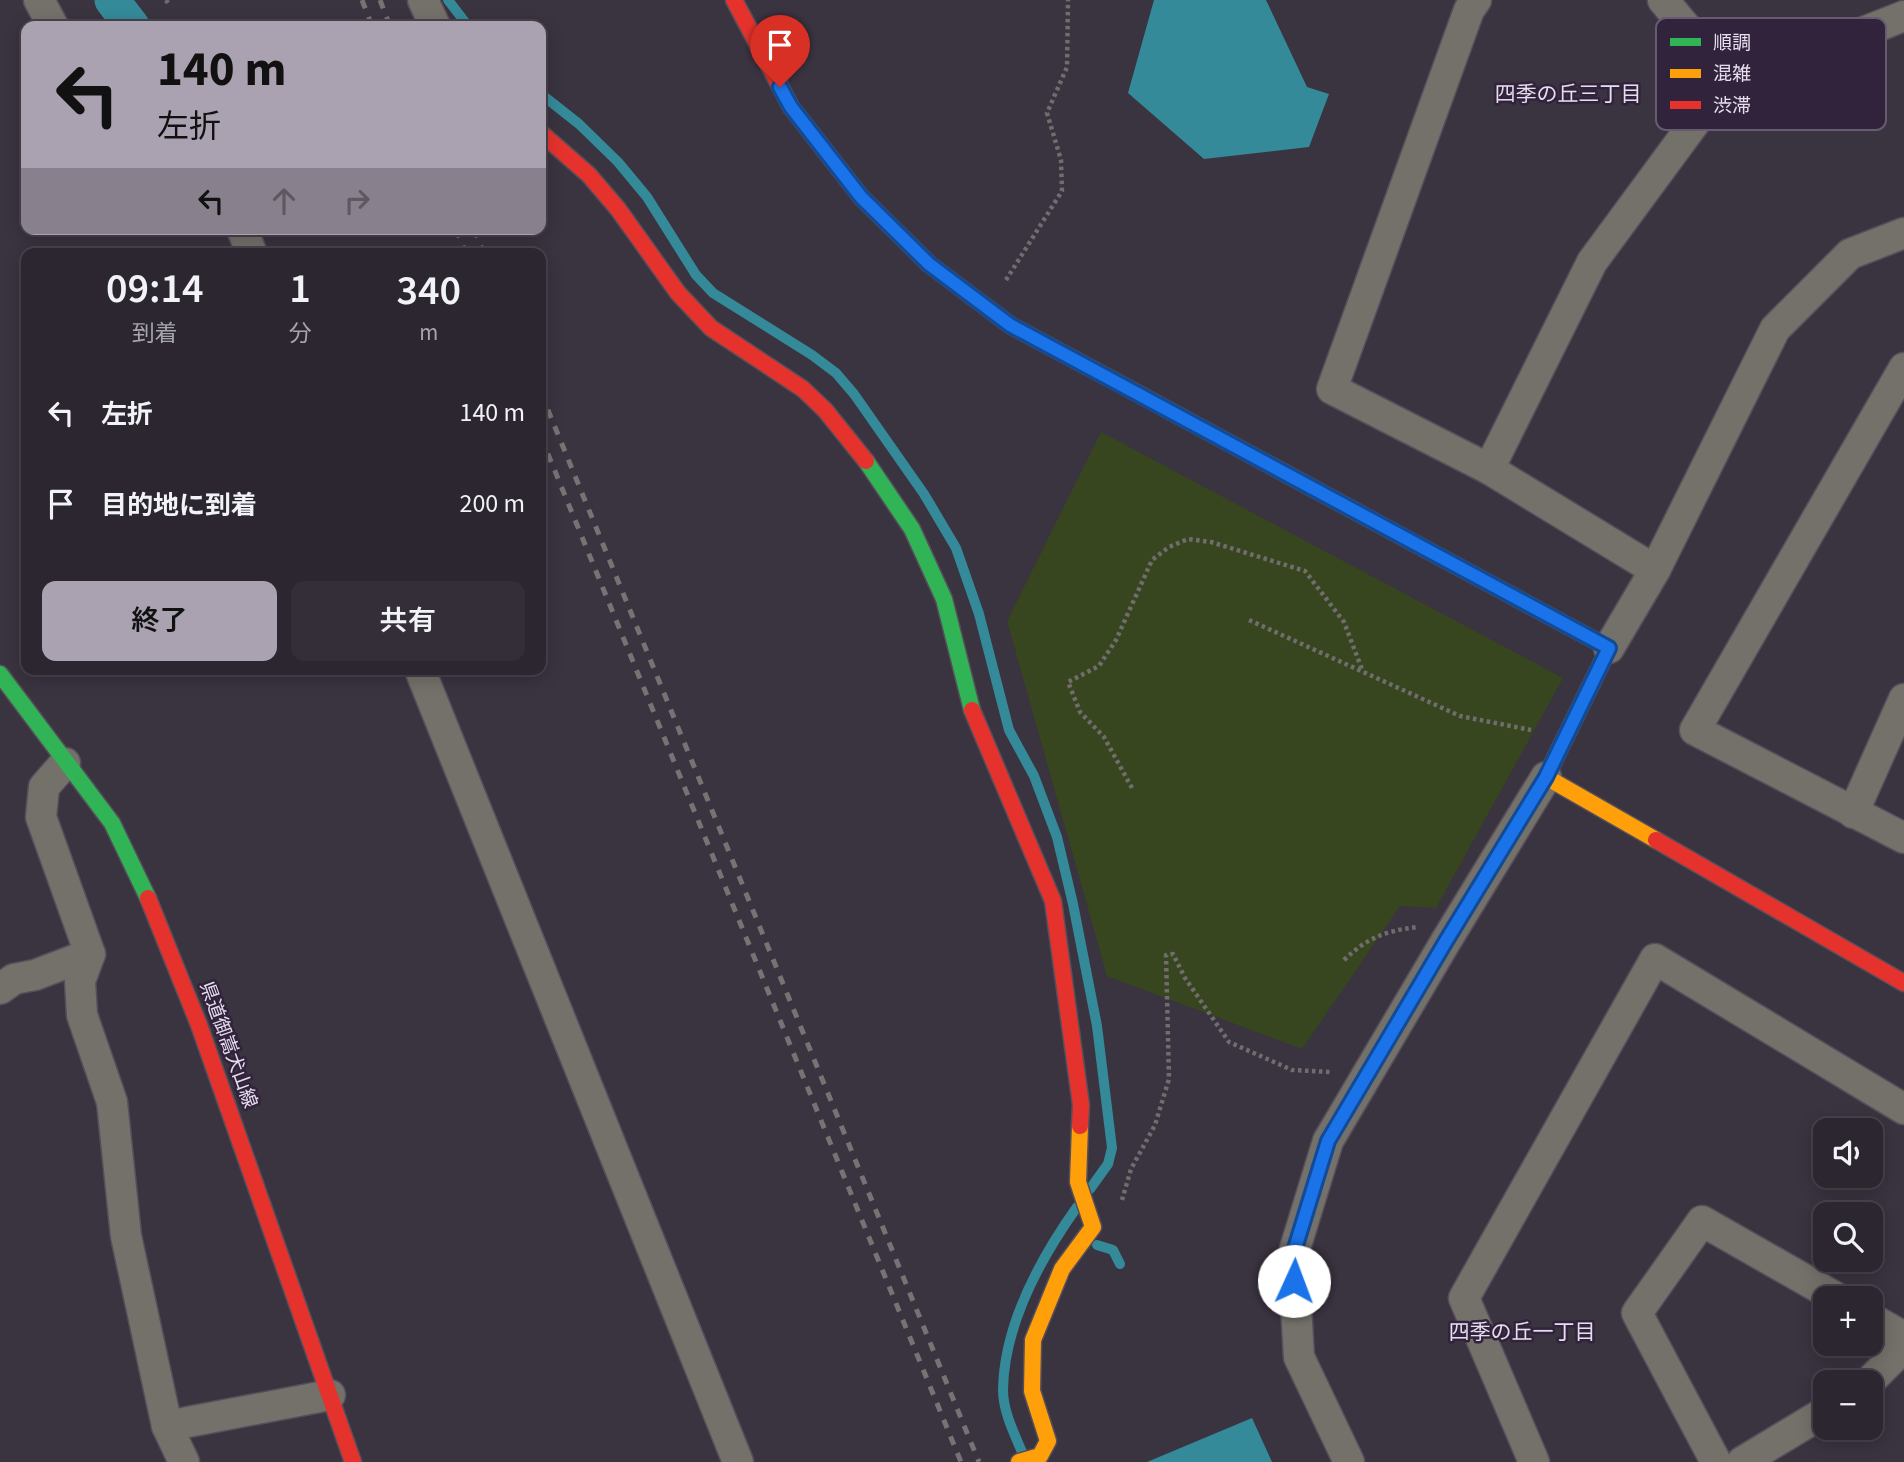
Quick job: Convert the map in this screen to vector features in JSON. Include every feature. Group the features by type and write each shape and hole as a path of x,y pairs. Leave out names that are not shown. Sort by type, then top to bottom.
{"street":[{"path":"39,0 50,21"},
{"path":"423,0 433,21"},
{"path":"734,0 791,107 861,197 929,264 1010,325 1609,648"},
{"path":"1476,0 1469,10 1332,389 1489,469 1655,570"},
{"path":"1663,0 1678,18"},
{"path":"1886,23 1904,16"},
{"path":"1489,469 1592,262 1689,130"},
{"path":"546,137 589,175 618,209 678,293 711,328 803,389 825,410 874,471 912,529 944,599 971,708 1053,901 1081,1105 1078,1182 1093,1227 1062,1269 1033,1340 1032,1391 1048,1441 1040,1457 1019,1462"},
{"path":"1349,1462 1299,1357 1293,1255 1328,1141 1546,777 1609,648 1655,570 1775,329 1850,254 1904,233"},
{"path":"1904,368 1695,730 1904,838"},
{"name":"県道御嵩犬山線","path":"0,674 112,823 156,915 200,1025 353,1462"},
{"path":"422,675 738,1462"},
{"path":"1853,813 1904,699"},
{"path":"65,763 44,787 41,817 90,954 80,981 82,1015 112,1102 126,1236 167,1426 184,1462"},
{"path":"1546,777 1904,983"},
{"path":"0,989 14,979 35,975 90,954"},
{"path":"1534,1462 1464,1298 1655,959 1902,1102"},
{"path":"1716,1462 1637,1313 1702,1221 1816,1286"},
{"path":"1883,1325 1904,1337"},
{"path":"1881,1370 1904,1346"},
{"path":"167,1426 330,1395"},
{"path":"1742,1462 1813,1419"}],"path":[{"path":"989,307 1062,191 1062,160 1047,113 1067,67 1068,0"},
{"path":"1132,788 1104,737 1080,712 1068,682 1099,666 1116,640 1152,560 1168,547 1188,539 1211,542 1304,571 1344,622 1363,672"},
{"path":"1249,620 1460,716 1521,726 1565,741"},
{"path":"1344,960 1362,943 1392,930 1418,926 1446,941"},
{"path":"1093,1227 1122,1200 1131,1169 1155,1125 1170,1079 1166,955 1172,954 1185,978 1229,1042 1292,1070 1367,1075"}],"green space":[{"path":"1101,432 1563,678 1436,908 1400,906 1302,1049 1107,976 1007,621"}],"water":[{"path":"1154,0 1266,0 1307,87 1329,94 1309,147 1204,159 1128,93"},
{"path":"1252,1418 1272,1462 1147,1462"}],"waterway":[{"path":"112,0 128,21"},
{"path":"448,0 464,21"},
{"path":"546,98 579,124 618,162 647,197 696,275 713,293 836,373 854,394 924,494 956,548 979,614 1009,730 1034,776 1057,837 1073,904 1097,1026 1112,1148 1108,1164 1090,1189"},
{"path":"1022,1452 1009,1422 1003,1398 1010,1341 1026,1294 1050,1248 1077,1207"},
{"path":"1097,1245 1113,1250 1120,1264"}],"railway":[{"path":"362,0 370,21"},
{"path":"380,0 388,21"},
{"path":"458,235 464,248"},
{"path":"476,235 482,248"},
{"path":"546,405 979,1462"},
{"path":"546,449 961,1462"}],"traffic: fast":[{"path":"1133,391 1390,530"},
{"path":"866,461 912,529 944,599 972,710"},
{"path":"0,674 112,823 148,898"}],"traffic: slow":[{"path":"1390,530 1609,648 1546,777 1656,840"},
{"path":"1019,1462 1040,1456 1048,1441 1032,1391 1033,1340 1062,1269 1093,1227 1078,1182 1080,1126"}],"traffic: jam":[{"path":"734,0 791,107 861,197 929,264 1010,325 1133,391"},
{"path":"546,137 589,175 618,209 678,293 711,328 803,389 825,410 866,461"},
{"path":"972,710 1053,901 1081,1105 1080,1126"},
{"path":"1656,840 1904,983"},
{"path":"148,898 199,1025 353,1462"}],"district":[{"name":"四季の丘三丁目","path":"1568,94"},
{"name":"四季の丘一丁目","path":"1522,1332"}],"route":[{"path":"780,87 791,107 861,197 929,264 1010,325 1609,648 1546,777 1328,1141 1293,1255 1294,1281"}]}
